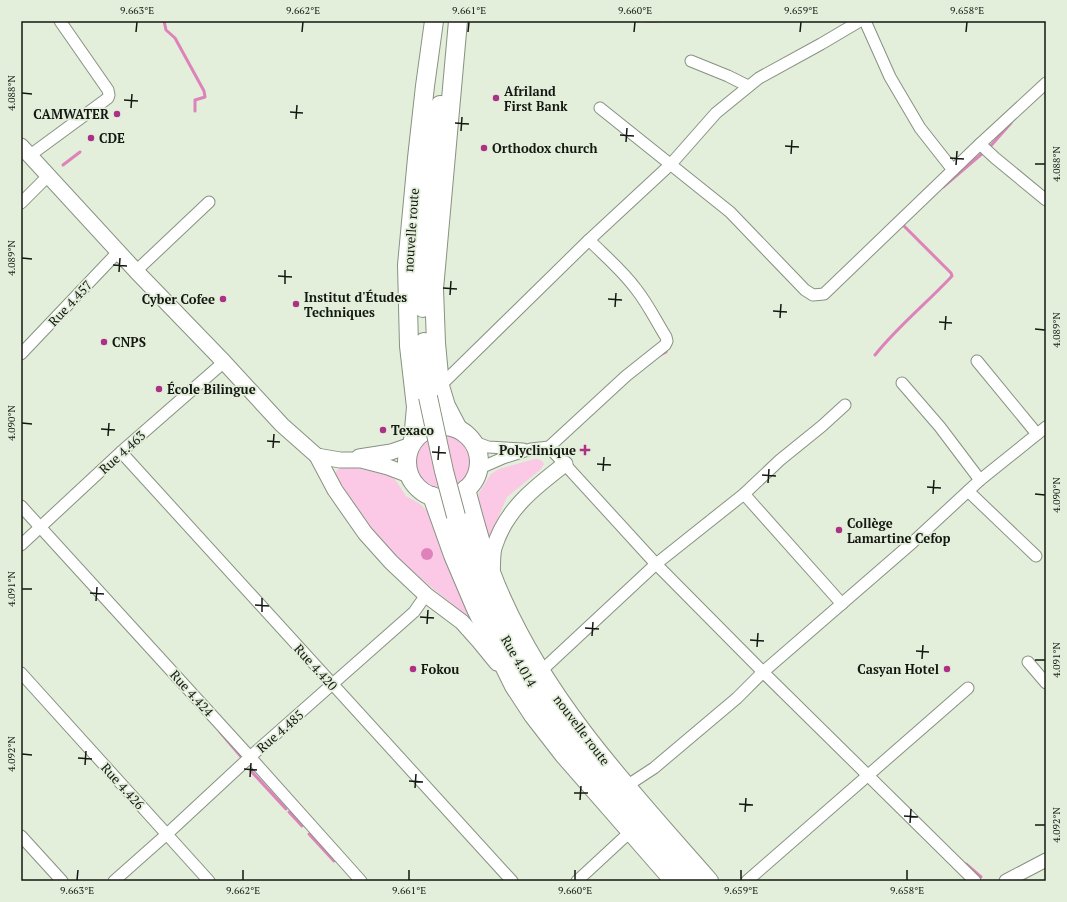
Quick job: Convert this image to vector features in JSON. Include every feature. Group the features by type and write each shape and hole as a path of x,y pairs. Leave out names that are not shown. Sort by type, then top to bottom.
{"highway":[{"name":"nouvelle route","path":"412,443 416,407 409,346 407,266 417,158 434,21"},
{"name":"nouvelle route","path":"434,134 432,120 442,21"},
{"name":"nouvelle route","path":"450,21 438,119 434,134 427,197 422,255 422,310 434,392 446,406 458,429"},
{"name":"nouvelle route","path":"434,392 436,342 434,289 458,21"},
{"name":"Rue 4.014","path":"434,392 433,426 456,516 477,577 504,635 539,694 581,755 625,807 692,881"},
{"path":"446,426 458,429 466,434 472,441 478,455 478,469 473,480 466,490 444,498 432,496 423,492 409,475 406,465 407,455 412,443 422,432 434,427 446,426"},
{"name":"nouvelle route","path":"466,490 479,540 502,599 540,672 566,711 626,787 710,881"},
{"name":"nouvelle route","path":"432,496 453,554 476,609 514,686 533,715 564,756 674,881"}],"main road":[{"path":"25,151 118,252 224,362 282,425 317,456 335,490 365,533 391,562 426,595 462,622 479,641 514,686"},
{"path":"340,460 391,452 412,443"},
{"path":"317,456 340,460 361,460 388,467 409,475"},
{"path":"492,574 494,550 498,536 508,519 517,506 535,487 565,464"}],"street":[{"path":"25,151 108,98 109,95 108,90 60,21"},
{"path":"434,392 589,240 672,164 716,113 748,86 860,21"},
{"path":"865,21 892,82 920,128 953,170"},
{"path":"691,61 748,86"},
{"path":"600,108 672,164 730,212 805,290 813,295 824,294 980,144 1046,83"},
{"path":"980,144 1046,200"},
{"path":"21,203 48,176"},
{"path":"136,271 209,202"},
{"path":"478,469 498,460 531,450 549,447 626,376 665,345 667,341 648,306 637,290 626,276 589,240"},
{"name":"Rue 4.457","path":"21,354 118,252"},
{"path":"977,361 1037,434"},
{"name":"Rue 4.463","path":"21,545 121,452 224,362"},
{"path":"902,383 940,427 980,480"},
{"path":"540,672 656,564 744,494 780,460 845,405"},
{"path":"626,787 654,768 737,698 763,672 913,542 980,480 1046,427"},
{"path":"472,441 488,447 531,450"},
{"path":"549,447 656,564 975,881"},
{"name":"Rue 4.420","path":"121,452 512,881"},
{"path":"968,491 1036,556"},
{"path":"744,494 842,604"},
{"name":"Rue 4.424","path":"21,506 361,881"},
{"name":"Rue 4.485","path":"114,881 250,757 414,612 426,595"},
{"path":"1028,662 1046,683"},
{"name":"Rue 4.426","path":"21,673 209,881"},
{"path":"747,881 968,688"},
{"path":"577,881 630,831"},
{"path":"22,840 62,881"},
{"path":"1006,881 1046,860"}],"shaded area":[{"path":"443,433 454,435 463,441 469,450 471,461 469,472 463,481 454,487 443,489 432,487 423,481 417,472 415,461 417,450 423,441 432,435"},
{"path":"535,459 541,460 544,464 541,469 507,497 488,540 478,502 479,493 491,474 499,469"},
{"path":"348,466 390,476 396,481 406,496 420,504 431,515 472,619 413,572 362,517 347,497 334,475 340,468"},
{"path":"429,548 432,549 432,559 425,560 422,559 421,552 422,549"}],"waterway":[{"path":"164,21 166,30 175,38 204,91 205,97 195,100 195,111"},
{"path":"645,21 658,21"},
{"path":"988,149 1011,123"},
{"path":"63,165 80,152"},
{"path":"943,187 984,152"},
{"path":"875,355 893,334 952,276 951,273 904,226"},
{"path":"660,355 666,352"},
{"path":"220,732 243,760"},
{"path":"251,771 286,809"},
{"path":"289,812 302,826"},
{"path":"309,834 334,861"},
{"path":"966,864 981,877"}],"place":[{"name":"Afriland First Bank","path":"496,98"},
{"name":"CAMWATER","path":"117,114"},
{"name":"CDE","path":"91,138"},
{"name":"Orthodox church","path":"484,148"},
{"name":"Cyber Cofee","path":"223,299"},
{"name":"Institut d'Études Techniques","path":"296,304"},
{"name":"CNPS","path":"104,342"},
{"name":"École Bilingue","path":"159,389"},
{"name":"Texaco","path":"383,430"},
{"name":"Polyclinique","path":"585,450"},
{"name":"Collège Lamartine Cefop","path":"839,530"},
{"name":"Fokou","path":"413,669"},
{"name":"Casyan Hotel","path":"947,669"}]}
